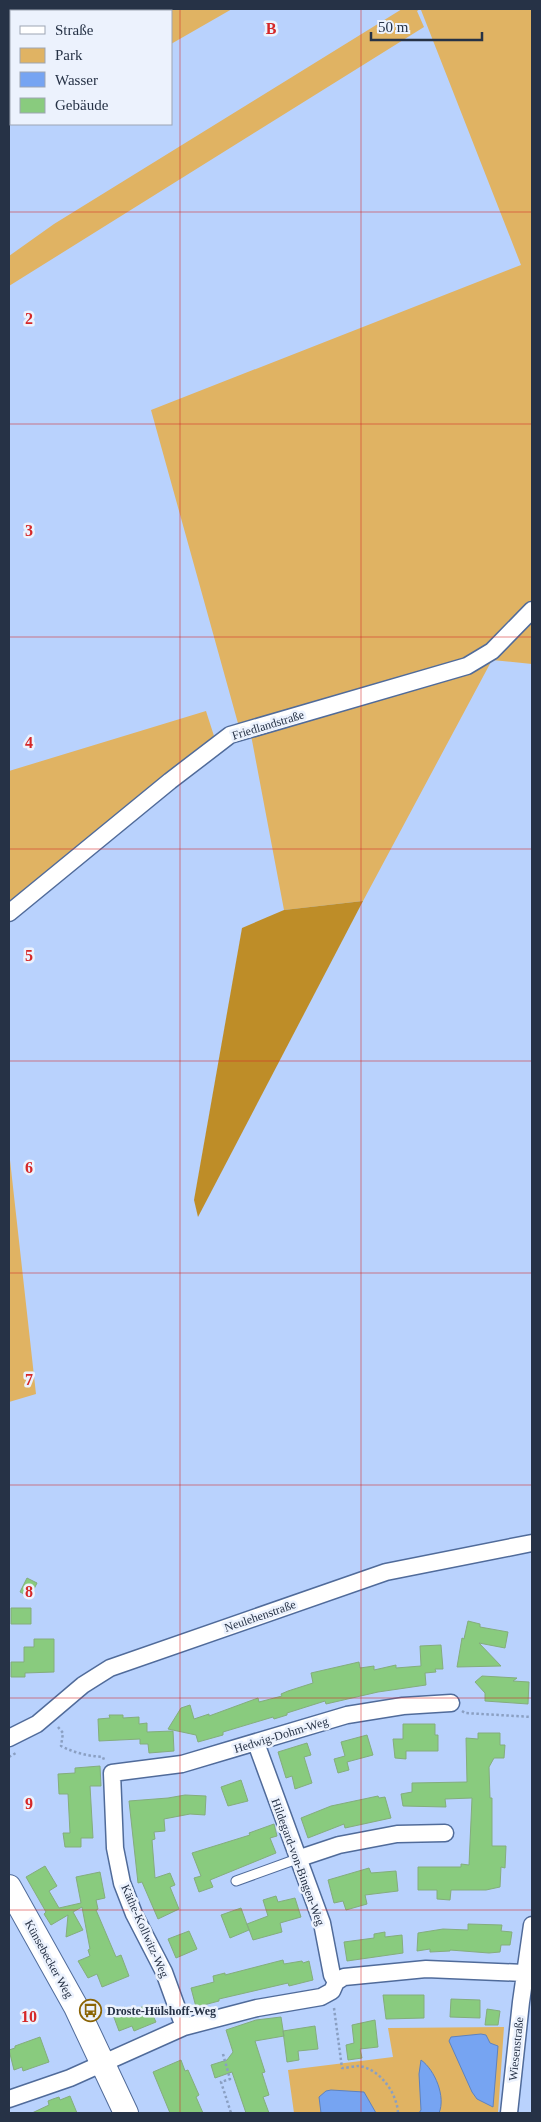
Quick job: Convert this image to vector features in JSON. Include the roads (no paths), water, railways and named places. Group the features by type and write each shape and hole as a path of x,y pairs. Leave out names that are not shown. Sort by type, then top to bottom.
{"street":[{"name":"Friedlandstraße","path":"9,913 170,781 230,735 467,666 492,651 532,610"},
{"name":"Neulehenstraße","path":"9,1738 37,1724 83,1686 110,1668 386,1572 532,1543"},
{"name":"Hedwig-Dohm-Weg","path":"112,1773 182,1764 346,1715 403,1706 451,1703"},
{"name":"Hildegard-von-Bingen-Weg","path":"256,1743 322,1923 334,1986"},
{"name":"Käthe-Kollwitz-Weg","path":"112,1773 114,1848 122,1883 134,1914 164,1972 184,2027"},
{"path":"298,1859 339,1845 397,1834 445,1833"},
{"name":"Künsebecker Weg","path":"9,1887 76,2007 104,2062 126,2113"},
{"name":"Wiesenstraße","path":"509,2113 524,1973 532,1925"},
{"path":"9,2099 70,2078 184,2027 257,2008 321,1997 344,1977 426,1969 524,1973"}],"lane":[{"path":"236,1881 298,1859"}],"water":[{"path":"486,2035 490,2043 498,2046 493,2107 477,2099 472,2092 449,2041 451,2037"},
{"path":"421,2060 431,2070 438,2084 441,2099 439,2113 419,2113 421,2110 419,2074"},
{"path":"326,2091 364,2092 376,2113 321,2113 319,2097"}],"place":[{"name":"Droste-Hülshoff-Weg","path":"91,2011"}]}
